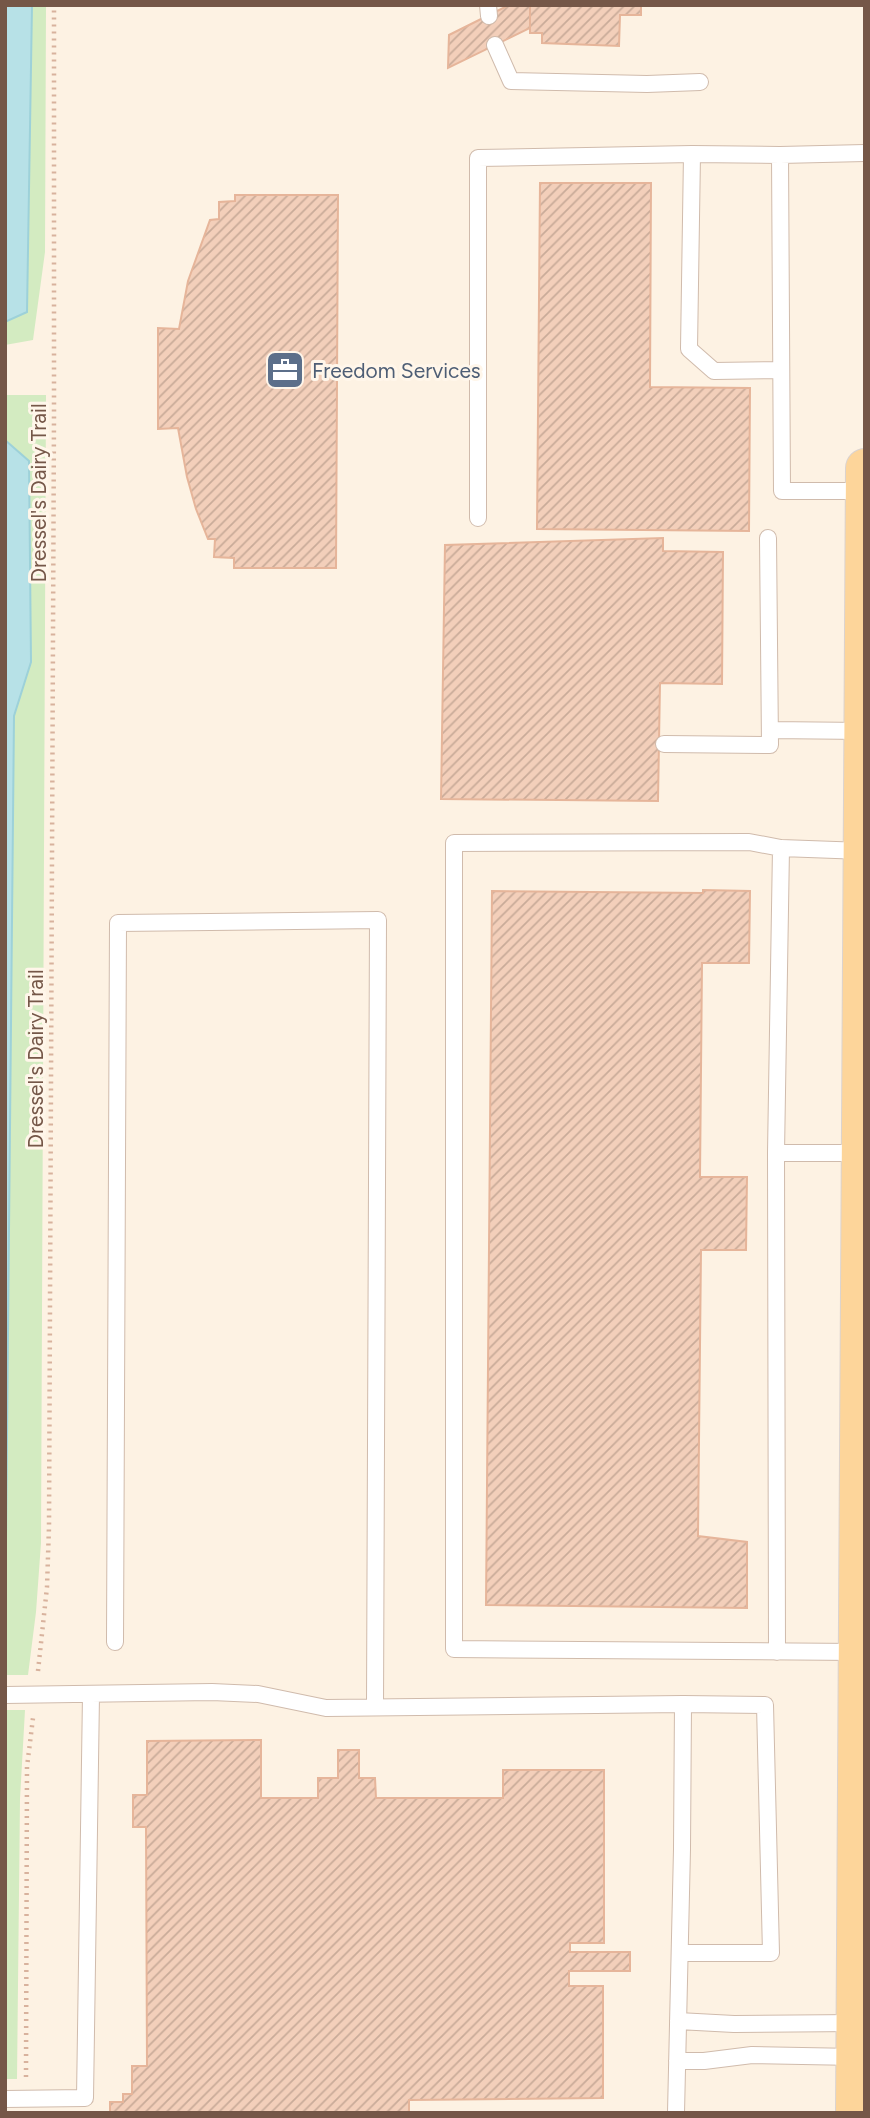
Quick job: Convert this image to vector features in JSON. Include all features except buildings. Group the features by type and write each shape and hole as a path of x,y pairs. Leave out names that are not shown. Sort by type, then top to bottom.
{"main road":[{"path":"855,2113 860,2040 865,468"}],"lane":[{"path":"495,45 511,81 647,84 701,82"},
{"path":"478,518 478,158 865,153"},
{"path":"692,154 689,349 715,371 781,370"},
{"path":"780,155 782,491 865,491"},
{"path":"664,744 770,745 768,538"},
{"path":"770,730 863,731"},
{"path":"861,1652 454,1650 454,843 749,842 781,848 863,852"},
{"path":"777,1652 776,1153 781,848"},
{"path":"115,1642 118,923 379,920 375,1707"},
{"path":"776,1153 862,1129"},
{"path":"5,1695 247,1693 326,1708 765,1705 771,1953 680,1953"},
{"path":"5,2099 85,2098 91,1695"},
{"path":"676,2113 683,1704"},
{"path":"678,2021 734,2024 860,2040"},
{"path":"677,2061 704,2061 860,2040"}],"path":[{"name":"Dressel's Dairy Trail","path":"26,2098 27,1767 47,1587 49,1513 54,5"}],"green space":[{"path":"32,5 46,5 45,252 33,340 5,345 5,322 27,311"},
{"path":"5,395 46,395 41,1543 28,1675 5,1675 14,716 31,662 29,461 5,440"},
{"path":"5,1710 25,1710 20,1799 17,2079 5,2079"}],"water":[{"path":"5,5 32,5 27,312 5,322"},
{"path":"5,440 29,461 31,662 14,716 5,1642"}],"place":[{"name":"Freedom Services","path":"285,370"}]}
